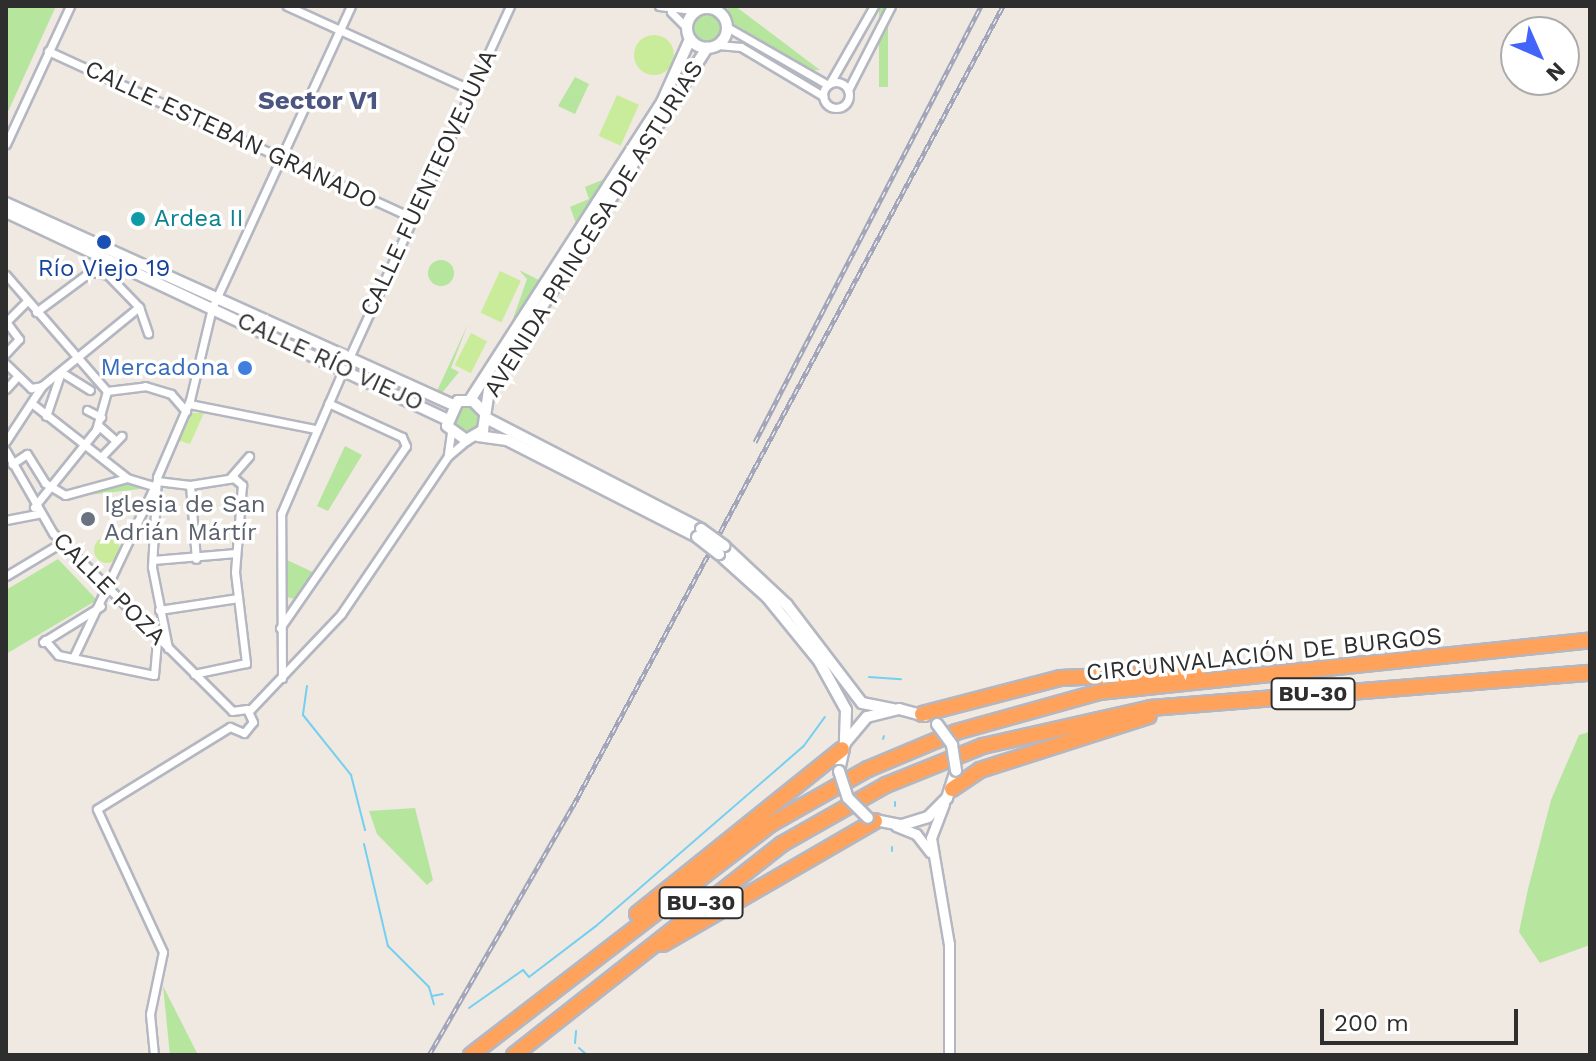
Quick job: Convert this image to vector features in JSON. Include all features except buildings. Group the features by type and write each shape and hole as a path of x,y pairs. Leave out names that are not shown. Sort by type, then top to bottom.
{"highway":[{"name":"CIRCUNVALACIÓN DE BURGOS","path":"471,1055 724,856 868,769 984,722 1099,692 1590,640"},
{"path":"922,714 1076,676 1285,671"},
{"name":"CIRCUNVALACIÓN DE BURGOS","path":"514,1055 740,873 916,771 1121,712 1590,673"},
{"path":"950,793 980,770 1138,718 1372,692"},
{"path":"495,1036 704,854 844,746"},
{"path":"540,1034 692,924 871,819"}],"main road":[{"path":"688,34 717,46 724,16 701,8"},
{"name":"AVENIDA PRINCESA DE ASTURIAS","path":"470,400 662,102 701,8"},
{"name":"AVENIDA PRINCESA DE ASTURIAS","path":"485,415 494,381 717,46"},
{"name":"CALLE RÍO VIEJO","path":"6,203 346,364 452,404"},
{"name":"CALLE RÍO VIEJO","path":"6,212 214,304"},
{"name":"CALLE RÍO VIEJO","path":"346,364 445,419"},
{"path":"699,533 517,444 451,433 445,419 452,404 470,400 485,415 699,533 722,550 787,605 862,703 922,714 937,724 952,745 956,771 950,793 928,817 893,825 871,819 848,798 839,771 846,710 823,667 775,605 722,550"},
{"path":"472,438 485,415"},
{"path":"844,746 867,717 893,709"}],"street":[{"path":"6,144 70,6"},
{"path":"287,6 471,90"},
{"path":"73,658 110,592 187,408 214,304 351,6"},
{"name":"CALLE FUENTEOVEJUNA","path":"282,678 281,514 315,429 510,6"},
{"path":"659,6 669,11 688,34"},
{"path":"874,6 823,96 840,107 891,6"},
{"path":"669,11 701,8"},
{"path":"724,16 829,84 848,90"},
{"name":"AVENIDA PRINCESA DE ASTURIAS","path":"717,46 823,96"},
{"name":"CALLE ESTEBAN GRANADO","path":"48,51 413,218"},
{"path":"87,249 90,272"},
{"path":"108,275 112,261"},
{"path":"36,312 90,272 108,275 139,307 148,333"},
{"path":"6,275 107,391"},
{"path":"6,353 19,339 7,321 27,301"},
{"path":"6,441 34,405 42,386 79,360 139,307"},
{"path":"6,364 16,378 42,386"},
{"path":"61,372 90,390"},
{"path":"46,416 62,388 61,372"},
{"path":"6,389 16,378"},
{"path":"107,391 145,386 171,394 187,408 315,429"},
{"path":"6,520 36,511 54,491 100,421 107,391"},
{"path":"280,628 406,446 402,437 328,403"},
{"path":"34,405 85,441 127,478"},
{"path":"87,410 118,438 102,456"},
{"path":"448,456 451,433"},
{"path":"154,1055 150,1014 163,952 97,809 230,727 249,729 249,711 298,662 365,583 448,456 472,438"},
{"name":"CALLE POZA","path":"6,451 36,511 61,543 232,711"},
{"path":"12,464 27,454 54,491 65,495 127,478 190,485 230,478 239,480 236,553 245,665 194,674"},
{"path":"230,478 249,456"},
{"path":"156,483 153,560 159,610 168,648"},
{"path":"190,485 196,559"},
{"path":"6,576 61,543"},
{"path":"153,560 196,559 236,553"},
{"path":"159,610 238,598"},
{"path":"102,605 43,642 53,653 158,672 157,637"},
{"path":"281,655 298,662"},
{"path":"230,727 232,711 249,711"},
{"path":"949,1055 949,944 932,855 933,825 950,793"},
{"path":"893,825 916,834 932,855"}],"green space":[{"path":"6,6 56,6 6,116"},
{"path":"727,6 735,6 820,70 805,70 733,27"},
{"path":"879,6 888,6 888,87 879,87"},
{"path":"707,14 717,18 721,28 717,38 707,42 697,38 693,28 697,18"},
{"path":"654,35 668,41 674,55 668,69 654,75 640,69 634,55 640,41"},
{"path":"575,77 589,84 575,114 558,106"},
{"path":"617,95 639,105 621,146 599,136"},
{"path":"607,178 577,226 570,207 589,199 585,187"},
{"path":"441,260 450,264 454,273 450,282 441,286 432,282 428,273 432,264"},
{"path":"519,270 541,281 508,333 527,279"},
{"path":"500,271 521,281 501,322 481,313"},
{"path":"468,324 451,368 459,372 442,393 437,391"},
{"path":"471,333 487,341 471,373 455,365"},
{"path":"467,406 476,410 480,419 476,428 467,432 458,428 454,419 458,410"},
{"path":"189,413 204,413 190,444 177,440"},
{"path":"345,446 362,455 328,511 317,506"},
{"path":"129,482 149,488 70,497"},
{"path":"107,537 116,541 120,550 116,559 107,563 98,559 94,550 98,541"},
{"path":"58,559 97,600 6,654 6,590"},
{"path":"287,560 315,573 294,599 287,597"},
{"path":"1590,732 1590,945 1540,963 1519,932 1528,889 1551,800 1579,735"},
{"path":"415,808 433,880 427,885 377,834 369,811"},
{"path":"163,986 198,1055 170,1055"}],"waterway":[{"path":"869,677 901,679"},
{"path":"307,686 303,715 351,775 365,830"},
{"path":"469,1008 523,970 529,977 596,926 803,747 825,717"},
{"path":"364,844 388,946 429,987 434,1004"},
{"path":"432,996 443,994"},
{"path":"575,1043 576,1031"},
{"path":"579,1048 587,1055"}],"railway":[{"path":"755,442 981,6"},
{"path":"429,1055 573,806 1003,6"}],"place":[{"name":"Ardea II","path":"138,219"},
{"name":"Río Viejo 19","path":"104,242"},
{"name":"Mercadona","path":"245,368"},
{"name":"Iglesia de San Adrián Mártír","path":"88,519"}],"district":[{"name":"Sector V1","path":"318,101"}]}
